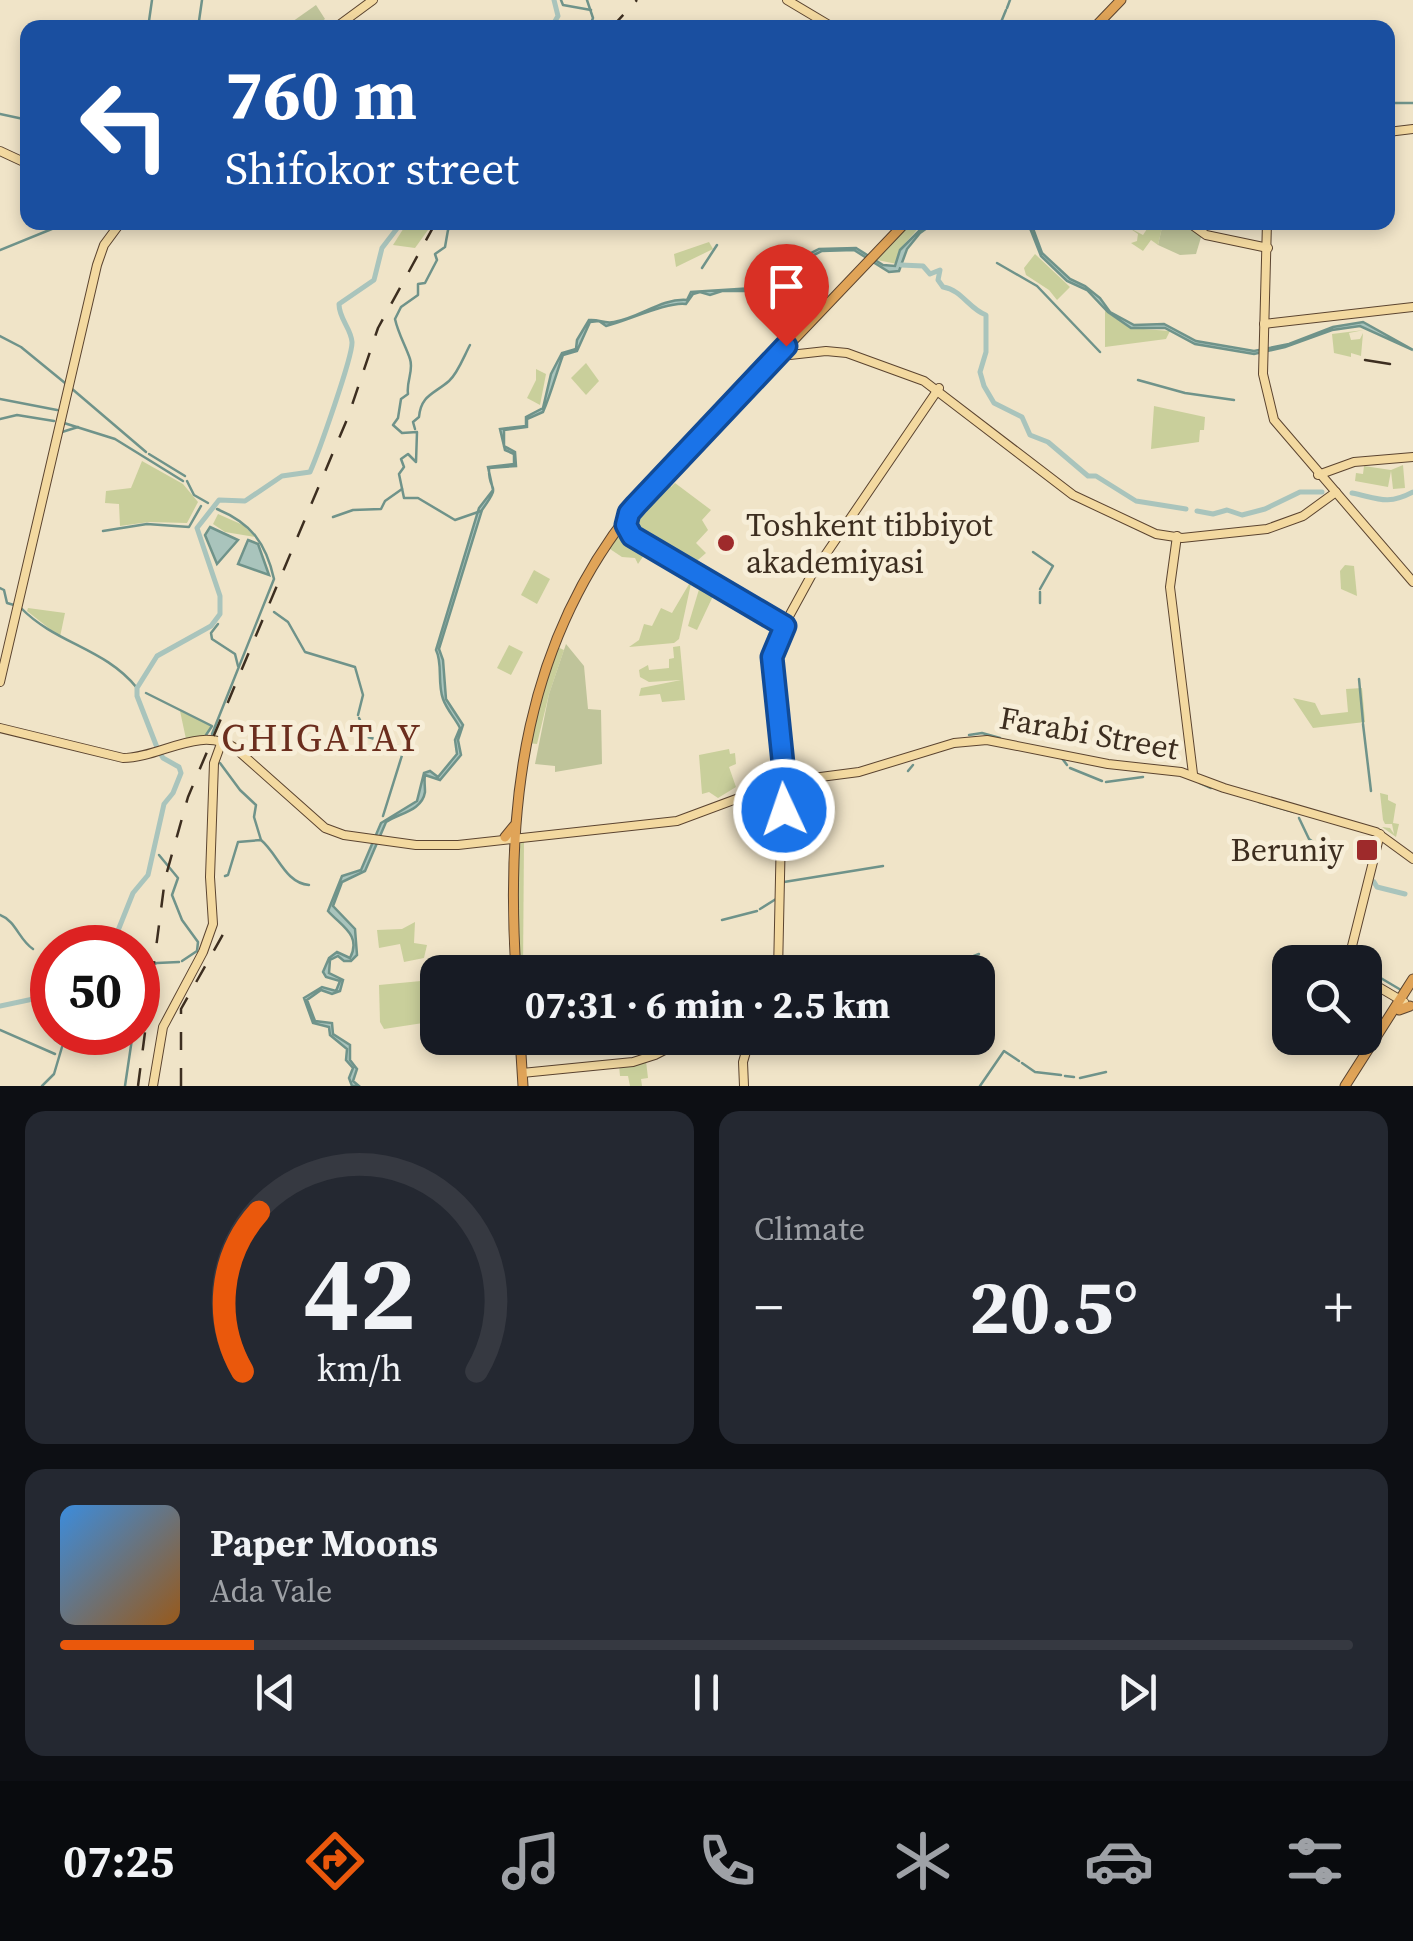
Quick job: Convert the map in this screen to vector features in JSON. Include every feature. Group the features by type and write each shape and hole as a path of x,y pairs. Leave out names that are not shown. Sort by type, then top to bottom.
{"highway":[{"path":"1100,20 1119,0"},
{"path":"513,955 518,764 553,632 577,586 608,535 649,488 895,230"},
{"path":"577,586 649,488"},
{"path":"1348,1086 1406,999 1413,979"},
{"path":"519,1055 521,1086"},
{"path":"520,1055 521,1086"}],"main road":[{"path":"346,20 372,0"},
{"path":"787,0 821,20"},
{"path":"0,682 99,258 114,230"},
{"path":"1199,230 1206,235 1267,248"},
{"path":"1254,245 1264,244 1267,230"},
{"path":"1267,230 1264,353 1274,412 1299,451 1413,580"},
{"path":"1266,323 1413,308"},
{"path":"777,353 847,353 916,378 938,389 1077,494 1149,530 1176,537 1276,526 1306,514 1334,491"},
{"path":"780,955 783,781 772,657 783,627 813,578 911,437 938,389"},
{"path":"783,627 938,389"},
{"path":"1320,475 1337,467 1413,458"},
{"path":"629,513 626,525 632,537"},
{"path":"608,541 632,537 783,627"},
{"path":"1176,537 1170,587 1189,773"},
{"path":"0,728 113,757 134,758 198,740 222,741 214,763 210,877 213,924 163,1028 153,1086"},
{"name":"Farabi Street","path":"222,741 236,748 320,826 337,833 432,846 677,821 783,781 859,770 949,742 986,738 1189,773 1381,836"},
{"name":"Farabi Street","path":"1189,773 1224,788 1365,828 1413,857"},
{"path":"1353,945 1381,836 1413,857"},
{"path":"1382,986 1406,999"},
{"path":"522,1073 632,1062 656,1055"},
{"path":"745,1086 747,1055"}],"green space":[{"path":"316,5 325,19 324,20 295,20"},
{"path":"403,230 428,230 415,248 393,245"},
{"path":"902,230 917,230 899,250 897,264 875,258"},
{"path":"1133,230 1143,235 1146,230 1161,230 1158,245 1151,240 1143,251 1131,243 1137,241 1138,234"},
{"path":"1161,230 1197,230 1202,234 1196,254 1180,255 1158,245"},
{"path":"709,242 713,249 676,267 674,254"},
{"path":"1035,254 1070,287 1057,300 1026,275 1024,268"},
{"path":"814,255 822,267 816,272 828,284 797,314 798,318 805,318 784,329 797,313 768,284 791,278"},
{"path":"1105,311 1130,328 1170,331 1166,339 1105,347"},
{"path":"1364,330 1349,333 1351,340 1360,339 1363,333 1361,356 1334,353 1332,334"},
{"path":"586,363 599,381 586,395 571,378"},
{"path":"536,369 546,374 540,405 527,398 536,380"},
{"path":"1154,406 1205,417 1199,442 1151,449"},
{"path":"142,461 183,484 198,502 187,523 120,526 119,504 105,503 106,491 131,488"},
{"path":"1403,465 1405,488 1393,489 1391,471 1388,487 1355,481 1356,473 1363,474 1364,466 1391,470"},
{"path":"665,478 671,487 675,483 711,510 702,520 708,530 696,543 706,553 691,566 630,528 630,518"},
{"path":"218,514 243,525 255,537 225,532 213,524"},
{"path":"623,537 646,552 638,564 635,558 622,557 607,547 615,538"},
{"path":"1345,565 1354,566 1357,596 1341,589 1340,571"},
{"path":"534,570 550,579 537,604 521,595"},
{"path":"692,579 679,639 674,643 629,647 639,640 644,624 652,626 661,608 672,613"},
{"path":"700,586 714,594 697,630 688,626"},
{"path":"28,608 65,613 60,637 27,611"},
{"path":"566,644 584,666 588,709 601,710 602,764 555,772 555,766 535,764 549,694"},
{"path":"509,645 523,652 511,675 497,668"},
{"path":"555,646 564,650 537,744 528,743"},
{"path":"680,646 685,700 662,702 660,694 639,696 641,688 681,680 649,682 640,677 639,670 648,665 649,670 669,668 669,659 674,658 673,647"},
{"path":"1362,688 1365,722 1313,728 1293,698 1315,703 1321,715 1348,712 1346,689"},
{"path":"180,711 212,726 206,735 186,739"},
{"path":"729,749 730,754 735,753 736,764 729,767 736,787 718,798 709,792 702,794 699,755"},
{"path":"1380,793 1396,804 1396,837 1382,827 1390,828 1394,834 1392,824 1383,820"},
{"path":"521,839 523,955 518,955"},
{"path":"415,922 414,943 427,945 420,959 404,962 400,944 379,948 377,930 402,929"},
{"path":"420,981 420,1023 384,1029 380,1022 379,985"},
{"path":"646,1061 648,1078 641,1079 642,1086 630,1086 628,1076 620,1076 619,1065"}],"water":[{"path":"924,230 907,249 899,271 889,272 854,250 822,251 802,261 789,274 772,277 752,291 710,295 700,292 693,294 686,304 628,318 668,302 687,300 691,292 754,288 772,275 786,273 797,260 819,249 856,248 883,265 895,266 900,250"},
{"path":"1031,230 1042,253 1070,279 1100,298 1110,312 1134,325 1164,324 1196,341 1254,351 1289,344 1333,327 1363,322 1413,350 1360,326 1332,330 1285,347 1254,354 1195,344 1165,328 1131,328 1108,312 1087,290 1067,281 1041,256"},
{"path":"589,320 623,320 606,326 599,321 590,322 577,351 563,355 543,412 527,419 527,427 504,430 504,446 500,429 526,426 526,417 543,408 551,374 562,353 576,349"},
{"path":"504,446 515,452 516,466 489,468 489,472 488,467 514,464 514,454"},
{"path":"493,490 482,510 439,649 446,699 463,725 458,740 461,755 440,780 425,775 423,798 409,811 386,822 365,871 342,882 333,906 355,929 357,955 351,961 338,956 330,960 329,973 343,980 340,991 332,994 321,990 307,1000 315,1021 332,1023 333,1034 350,1045 350,1060 357,1069 353,1081 359,1086 352,1086 349,1078 353,1068 346,1060 347,1049 330,1035 329,1027 313,1023 304,998 322,987 336,991 340,981 326,977 323,972 329,958 337,952 350,958 353,950 352,937 328,911 342,876 361,870 381,823 417,801 424,773 430,771 438,777 457,754 455,740 460,728 443,699 436,650 479,508"},
{"path":"210,527 238,540 217,564 205,535"},
{"path":"248,540 258,544 269,575 238,564"}],"waterway":[{"path":"149,20 152,0"},
{"path":"199,20 202,0"},
{"path":"554,0 556,20"},
{"path":"561,0 563,5 591,10"},
{"path":"587,0 592,20"},
{"path":"1007,8 1010,0"},
{"path":"1002,20 1006,10"},
{"path":"1395,103 1413,103"},
{"path":"0,114 20,118"},
{"path":"0,250 49,230"},
{"path":"120,925 133,893 148,875 164,804 181,773 158,750 137,688 157,656 211,626 220,614 220,596 197,528 219,500 245,501 282,476 310,472 351,351 351,337 339,304 374,280 382,248 396,230"},
{"path":"448,230 445,247 435,254 437,260 425,283 418,284 418,295 401,307 395,319 411,368 408,394 401,399 393,425 402,433 417,432 416,462 408,454 401,459 404,467 399,474 404,498 418,498 455,520 481,511"},
{"path":"702,268 717,245"},
{"path":"997,263 1037,286 1100,352"},
{"path":"901,265 923,266 930,274 940,270 938,280 943,287 986,315 986,352 980,372 984,386 994,403 1022,417 1030,435 1048,442 1088,476 1096,476 1136,501 1186,509"},
{"path":"0,336 21,347 65,383"},
{"path":"415,429 413,422 419,417 422,404 452,378 470,345"},
{"path":"1138,380 1185,393 1234,400"},
{"path":"71,388 146,452"},
{"path":"0,399 57,410"},
{"path":"0,419 17,415 54,421"},
{"path":"64,423 115,439 183,481"},
{"path":"62,432 78,427"},
{"path":"149,454 185,476"},
{"path":"187,481 194,495 208,503"},
{"path":"333,517 353,510 381,509 385,501 402,489"},
{"path":"1197,511 1213,514 1227,510 1242,515 1300,492 1322,492"},
{"path":"1352,493 1389,500 1413,492"},
{"path":"103,531 147,524 189,527 201,506"},
{"path":"212,734 274,579 255,536 217,509"},
{"path":"1033,552 1053,566 1040,589"},
{"path":"0,588 7,603 14,605"},
{"path":"1040,592 1040,603"},
{"path":"21,608 49,630 110,664 137,688"},
{"path":"274,612 288,622 305,652 355,667 363,695 358,715"},
{"path":"218,624 211,633 212,639 235,654 238,666"},
{"path":"1359,679 1363,722"},
{"path":"146,693 212,726 206,735"},
{"path":"359,718 368,737 401,747"},
{"path":"1363,724 1371,791"},
{"path":"969,735 982,733 1000,738"},
{"path":"383,816 404,749"},
{"path":"1061,757 1067,765"},
{"path":"220,763 256,805 254,817 261,840"},
{"path":"908,771 913,765"},
{"path":"1070,768 1102,781"},
{"path":"1106,782 1143,777"},
{"path":"1200,783 1211,788"},
{"path":"1259,802 1294,812"},
{"path":"1299,818 1309,839 1316,844"},
{"path":"225,876 238,842 261,840 288,874 309,885"},
{"path":"159,855 178,878 172,895 182,920 198,942 197,951 182,961"},
{"path":"784,882 883,866"},
{"path":"1374,882 1377,887 1405,894"},
{"path":"760,909 776,899"},
{"path":"722,920 757,911"},
{"path":"0,915 30,946"},
{"path":"160,963 179,962"},
{"path":"1382,979 1401,990 1406,983"},
{"path":"0,1006 30,1000"},
{"path":"0,1030 30,1043"},
{"path":"980,1086 1004,1051 1019,1061"},
{"path":"42,1086 54,1074 60,1055"},
{"path":"125,1086 130,1055"},
{"path":"1022,1063 1035,1072 1061,1075"},
{"path":"1080,1078 1106,1072"},
{"path":"1065,1076 1074,1077"}],"tram line":[{"path":"1365,360 1390,364"}],"railway":[{"path":"618,20 637,0"},
{"path":"138,1086 165,879 188,797 348,417 378,328 432,230"},
{"path":"181,1086 181,1009 230,922"}],"place":[{"name":"Toshkent tibbiyot akademiyasi","path":"726,543"},
{"name":"Beruniy","path":"1367,850"}],"district":[{"name":"CHIGATAY","path":"322,738"}],"route":[{"path":"784,810 785,783 772,657 785,626 632,536 626,525 636,505 786,346"}]}
